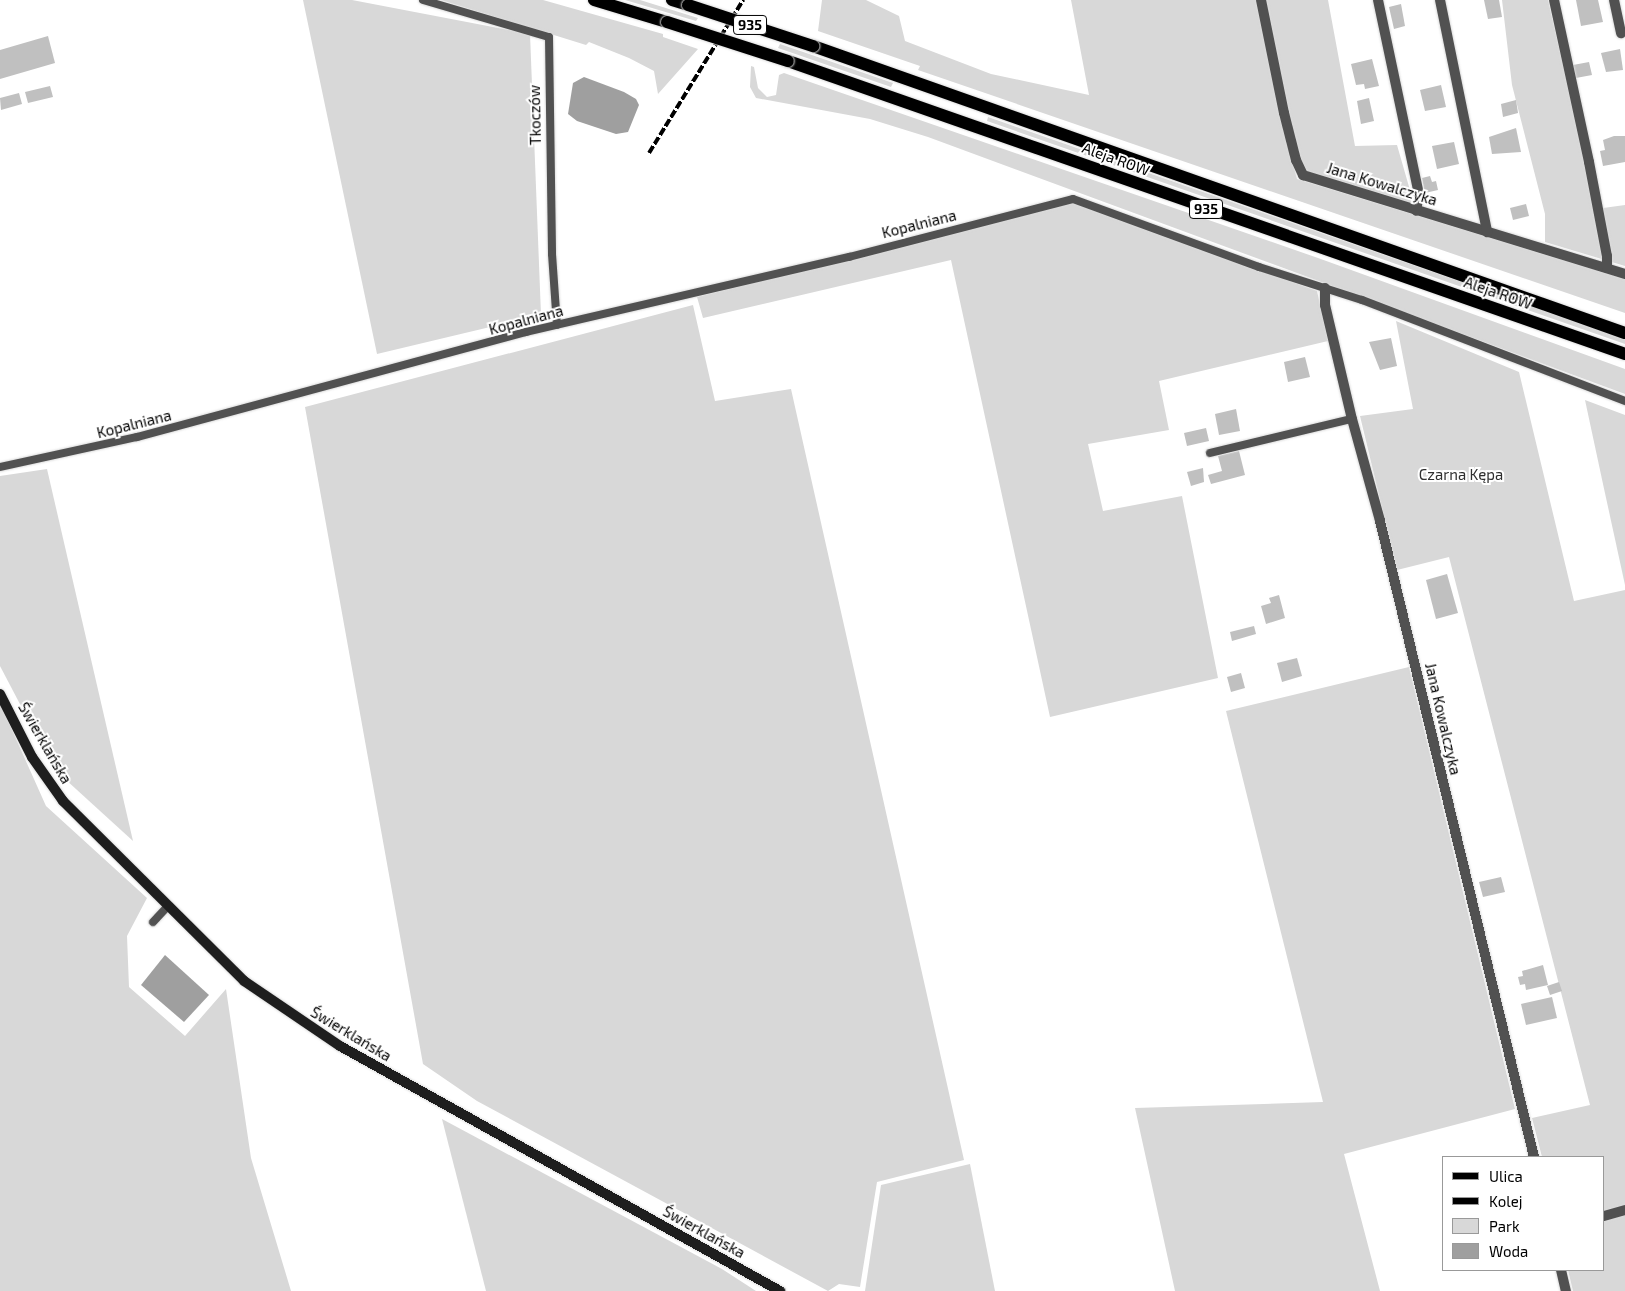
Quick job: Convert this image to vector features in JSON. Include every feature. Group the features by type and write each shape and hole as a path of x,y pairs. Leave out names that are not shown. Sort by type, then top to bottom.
{"main road":[{"name":"Aleja ROW","path":"594,0 788,61 1625,354"},
{"name":"Aleja ROW","path":"672,0 813,46 1625,333"}],"street":[{"name":"Jana Kowalczyka","path":"1261,0 1284,113 1296,160 1303,175 1625,274"},
{"path":"1378,0 1419,194 1416,211"},
{"path":"1440,0 1487,232"},
{"path":"1554,0 1593,181 1607,256 1607,268"},
{"path":"1614,0 1621,33"},
{"name":"Jana Kowalczyka","path":"1325,288 1325,305 1352,419 1384,538 1534,1156"},
{"name":"Świerklańska","path":"0,694 28,751 53,790 167,907 244,982 308,1026 513,1145 780,1291"},
{"path":"1605,1216 1625,1210"},
{"path":"1561,1271 1566,1291"}],"lane":[{"name":"Tkoczów","path":"422,0 549,37 552,254 557,325"},
{"name":"Kopalniana","path":"0,467 82,451 226,415 557,325 1073,199 1259,267 1325,288 1625,401"},
{"path":"1210,453 1352,419"},
{"path":"153,922 167,907"}],"green space":[{"path":"303,0 352,0 530,34 541,315 377,354"},
{"path":"441,0 543,0 663,34 663,37 698,49 658,94 654,71 629,58 589,42 586,45"},
{"path":"625,0 640,0 698,18 696,21"},
{"path":"822,0 866,0 899,16 905,41 991,74 1089,95 1071,0 1328,0 1355,146 1397,145 1416,211 1294,168 1297,179 1625,279 1625,313 918,70 920,66 818,31"},
{"path":"1502,0 1548,0 1596,209 1625,205 1625,266 1545,242 1545,214 1512,85"},
{"path":"780,44 893,83 891,87 778,48"},
{"path":"751,66 754,67 758,88 767,97 776,95 779,75 784,73 1318,258 1625,369 1625,394 928,137 870,119 756,98 750,87"},
{"path":"988,117 1625,339 1625,344 987,121"},
{"path":"1073,203 1317,291 1328,341 1159,381 1169,430 1088,444 1103,511 1182,496 1218,678 1050,717 951,260 703,318 697,297"},
{"path":"693,305 715,401 791,389 964,1160 877,1182 860,1287 839,1284 828,1291 477,1101 423,1064 305,407"},
{"name":"Czarna Kępa","path":"1396,321 1519,372 1574,601 1625,590 1625,1291 1573,1291 1568,1271 1605,1271 1605,1156 1542,1156 1532,1118 1590,1105 1449,557 1397,570 1360,416 1413,409"},
{"path":"1585,400 1625,415 1625,585 1603,484"},
{"path":"47,469 133,841 54,769 0,666 0,476"},
{"path":"1409,667 1515,1109 1344,1154 1380,1291 1175,1291 1135,1108 1323,1102 1226,711"},
{"path":"0,703 46,806 147,898 127,936 129,987 185,1036 226,989 251,1158 291,1291 0,1291"},
{"path":"442,1119 722,1269 756,1291 486,1291"},
{"path":"970,1164 995,1291 865,1291 881,1185"}],"water":[{"path":"584,77 624,92 636,99 639,105 628,132 616,134 577,121 568,114 573,83"},
{"path":"165,955 209,995 184,1022 141,985"}],"building":[{"path":"1484,0 1499,0 1502,17 1488,19"},
{"path":"1576,0 1598,0 1603,22 1581,26"},
{"path":"1401,4 1405,26 1394,29 1389,7"},
{"path":"48,36 55,63 0,79 0,50"},
{"path":"1620,49 1623,70 1606,72 1601,53"},
{"path":"1372,59 1379,86 1365,89 1364,84 1356,85 1351,64"},
{"path":"1589,62 1592,75 1576,78 1573,65"},
{"path":"1441,85 1446,107 1425,111 1420,90"},
{"path":"50,86 53,97 28,103 25,92"},
{"path":"19,93 22,104 1,110 0,98"},
{"path":"1369,98 1374,121 1361,124 1357,101"},
{"path":"1516,100 1518,113 1503,117 1501,104"},
{"path":"1516,128 1521,152 1492,154 1489,137"},
{"path":"1614,136 1625,136 1625,162 1603,166 1600,151 1605,150 1603,140"},
{"path":"1454,142 1459,164 1437,169 1432,146"},
{"path":"1430,176 1432,182 1436,181 1438,190 1425,193 1422,178"},
{"path":"1526,204 1529,216 1513,220 1510,208"},
{"path":"1391,338 1397,366 1380,370 1369,342"},
{"path":"1305,357 1310,377 1288,382 1284,362"},
{"path":"1236,409 1240,431 1219,435 1215,414"},
{"path":"1206,428 1209,441 1187,446 1184,433"},
{"path":"1239,451 1245,475 1211,484 1208,475 1222,471 1218,456"},
{"path":"1203,468 1204,482 1191,486 1187,472"},
{"path":"1447,574 1458,613 1436,619 1426,580"},
{"path":"1279,595 1285,618 1266,624 1261,606 1271,603 1269,598"},
{"path":"1254,626 1256,634 1232,641 1230,632"},
{"path":"1297,658 1302,676 1282,682 1277,663"},
{"path":"1241,673 1245,688 1231,692 1227,677"},
{"path":"1501,877 1505,892 1483,897 1479,882"},
{"path":"1543,965 1548,985 1526,990 1525,984 1520,985 1518,977 1523,976 1522,971"},
{"path":"1559,982 1562,991 1550,995 1547,986"},
{"path":"1552,997 1557,1018 1526,1025 1521,1004"}],"railway":[{"path":"649,153 743,0"}]}
